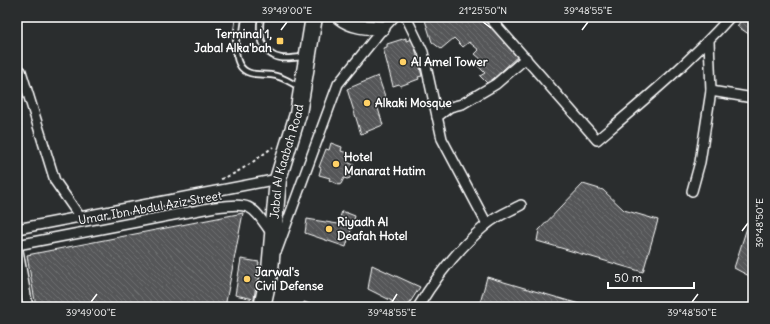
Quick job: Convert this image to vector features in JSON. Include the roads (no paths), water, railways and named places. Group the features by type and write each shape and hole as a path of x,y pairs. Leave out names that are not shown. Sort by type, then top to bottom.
{"highway":[{"name":"Jabal Al Kaabah Road","path":"262,307 270,270 278,179 298,114 314,17"}],"street":[{"path":"339,17 345,22 364,27 383,28"},
{"path":"270,270 338,84 383,28 394,17"},
{"path":"406,17 423,52 442,139 487,224"},
{"path":"489,17 597,140 652,93 709,41 730,17"},
{"path":"692,191 700,162 711,91 709,41"},
{"path":"438,117 450,107 462,104 496,84 526,58"},
{"path":"18,71 55,181 80,217"},
{"path":"711,91 753,98"},
{"name":"Umar Ibn Abdul Aziz Street","path":"17,229 278,179"},
{"name":"Umar Ibn Abdul Aziz Street","path":"17,245 215,207 241,204 251,207 273,236"},
{"path":"418,307 429,289 460,251 487,224 521,205"},
{"path":"17,245 28,307"}],"lane":[{"path":"239,17 236,50 242,68 249,73 273,75 284,78 302,88"},
{"path":"261,17 259,34 261,41 269,53 281,58 307,57"}],"place":[{"name":"Terminal 1, Jabal Alka'bah","path":"280,41"},
{"name":"Al Amel Tower","path":"403,62"},
{"name":"Alkaki Mosque","path":"367,103"},
{"name":"Hotel Manarat Hatim","path":"336,164"},
{"name":"Riyadh Al Deafah Hotel","path":"329,229"},
{"name":"Jarwal's Civil Defense","path":"247,279"}]}
